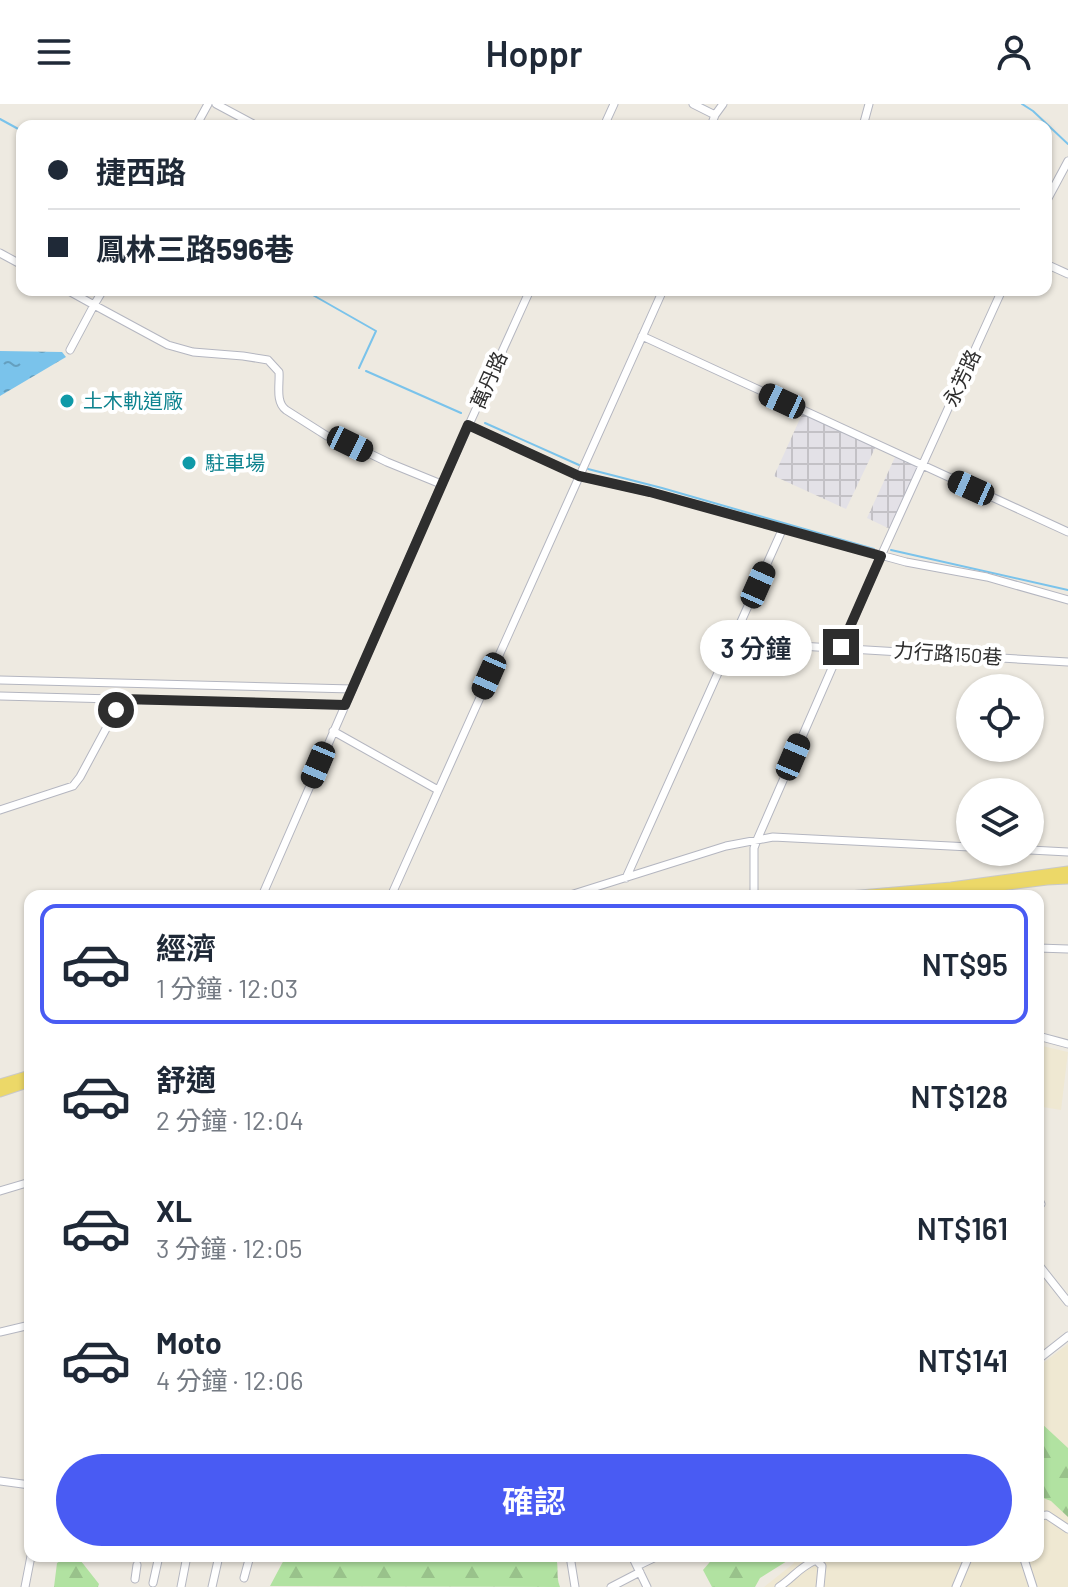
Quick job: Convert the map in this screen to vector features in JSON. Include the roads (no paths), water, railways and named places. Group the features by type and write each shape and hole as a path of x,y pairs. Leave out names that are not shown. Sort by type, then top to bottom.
{"main road":[{"path":"917,890 1068,871"},
{"path":"970,890 1068,879"},
{"path":"0,1084 24,1077"},
{"path":"0,1092 24,1084"}],"street":[{"path":"216,104 246,120"},
{"path":"693,104 715,115"},
{"path":"713,120 723,104"},
{"path":"1052,191 1068,161"},
{"path":"78,296 168,345 193,352 268,360 279,372 281,407 327,436 441,484"},
{"path":"70,350 99,296"},
{"name":"萬丹路","path":"345,705 527,296"},
{"path":"394,890 660,296"},
{"name":"永芳路","path":"754,890 754,848 757,840 999,296"},
{"path":"642,336 1068,532"},
{"path":"468,425 579,476 638,489 881,556 987,577 1068,600"},
{"path":"626,878 783,528"},
{"name":"力行路150巷","path":"733,642 1068,662"},
{"path":"0,680 352,689"},
{"path":"0,696 345,705 265,890"},
{"path":"0,810 73,786 122,699"},
{"path":"333,731 438,790"},
{"path":"587,890 726,846 773,837 956,846"},
{"path":"1044,851 1068,852"},
{"path":"1044,948 1068,949"},
{"path":"1044,1038 1068,1044"},
{"path":"0,1191 24,1184"},
{"path":"1044,1272 1068,1302"},
{"path":"0,1332 24,1326"},
{"path":"1044,1355 1068,1336"},
{"path":"0,1481 24,1484"},
{"path":"1044,1515 1068,1529"},
{"path":"25,1587 30,1562"},
{"path":"153,1583 158,1562"},
{"path":"181,1587 186,1562"},
{"path":"212,1587 218,1562"},
{"path":"244,1578 248,1562"},
{"path":"571,1562 575,1587"},
{"path":"635,1562 647,1587"},
{"path":"611,1587 649,1562"},
{"path":"779,1587 791,1579 800,1567 811,1562"},
{"path":"820,1587 821,1562"},
{"path":"956,1587 966,1562"},
{"path":"1025,1562 1033,1587"},
{"path":"135,1579 137,1565"}],"water":[{"path":"0,351 62,352 66,357 0,396"}],"waterway":[{"path":"1022,104 1043,120"},
{"path":"0,119 16,128"},
{"path":"1052,129 1068,144"},
{"path":"315,296 376,331 359,368"},
{"path":"366,371 461,413"},
{"path":"485,423 579,465"},
{"path":"588,469 874,549"},
{"path":"891,550 1068,590"}],"place":[{"name":"土木軌道廠","path":"67,401"},
{"name":"駐車場","path":"189,463"}]}
